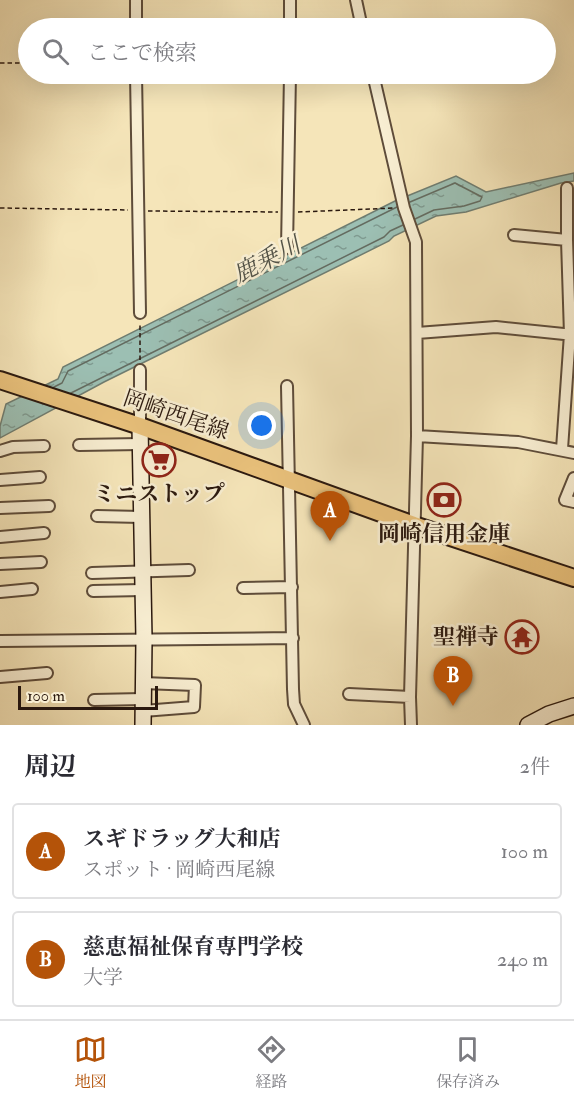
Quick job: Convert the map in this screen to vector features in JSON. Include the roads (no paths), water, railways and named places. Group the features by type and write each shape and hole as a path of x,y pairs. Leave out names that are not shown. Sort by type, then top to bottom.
{"main road":[{"name":"岡崎西尾線","path":"0,380 140,426 414,525 574,578"}],"street":[{"path":"136,0 136,18"},
{"path":"290,0 290,18"},
{"path":"356,0 360,18"},
{"path":"136,84 140,313"},
{"path":"286,248 290,84"},
{"path":"375,84 404,208 416,242 417,436 411,725"},
{"path":"562,449 572,335 567,188"},
{"path":"514,235 567,240"},
{"path":"417,333 496,327 572,335"},
{"path":"94,700 143,704 140,370"},
{"path":"288,386 289,548 294,704 304,725"},
{"path":"417,436 508,441 574,453"},
{"path":"79,446 140,444"},
{"path":"0,452 13,447 44,446"},
{"path":"0,480 40,477"},
{"path":"574,478 565,500 574,502"},
{"path":"0,508 50,506"},
{"path":"97,516 141,517"},
{"path":"0,537 44,533"},
{"path":"0,564 41,562"},
{"path":"92,573 189,570"},
{"path":"243,588 292,587"},
{"path":"0,591 32,589"},
{"path":"93,591 142,590"},
{"path":"0,641 293,638"},
{"path":"0,677 47,673"},
{"path":"350,694 410,697"},
{"path":"528,725 549,714 574,706"}],"water":[{"path":"574,173 574,181 466,212 436,216 104,382 0,438 0,426 6,404 58,379 63,367 395,201 456,176 486,192"}],"place":[{"name":"ミニストップ","path":"159,460"},
{"name":"岡崎信用金庫","path":"444,500"},
{"name":"スギドラッグ大和店","path":"330,541"},
{"name":"聖禅寺","path":"522,637"},
{"name":"慈恵福祉保育専門学校","path":"453,706"}],"water label":[{"name":"鹿乗川","path":"267,260"}]}
